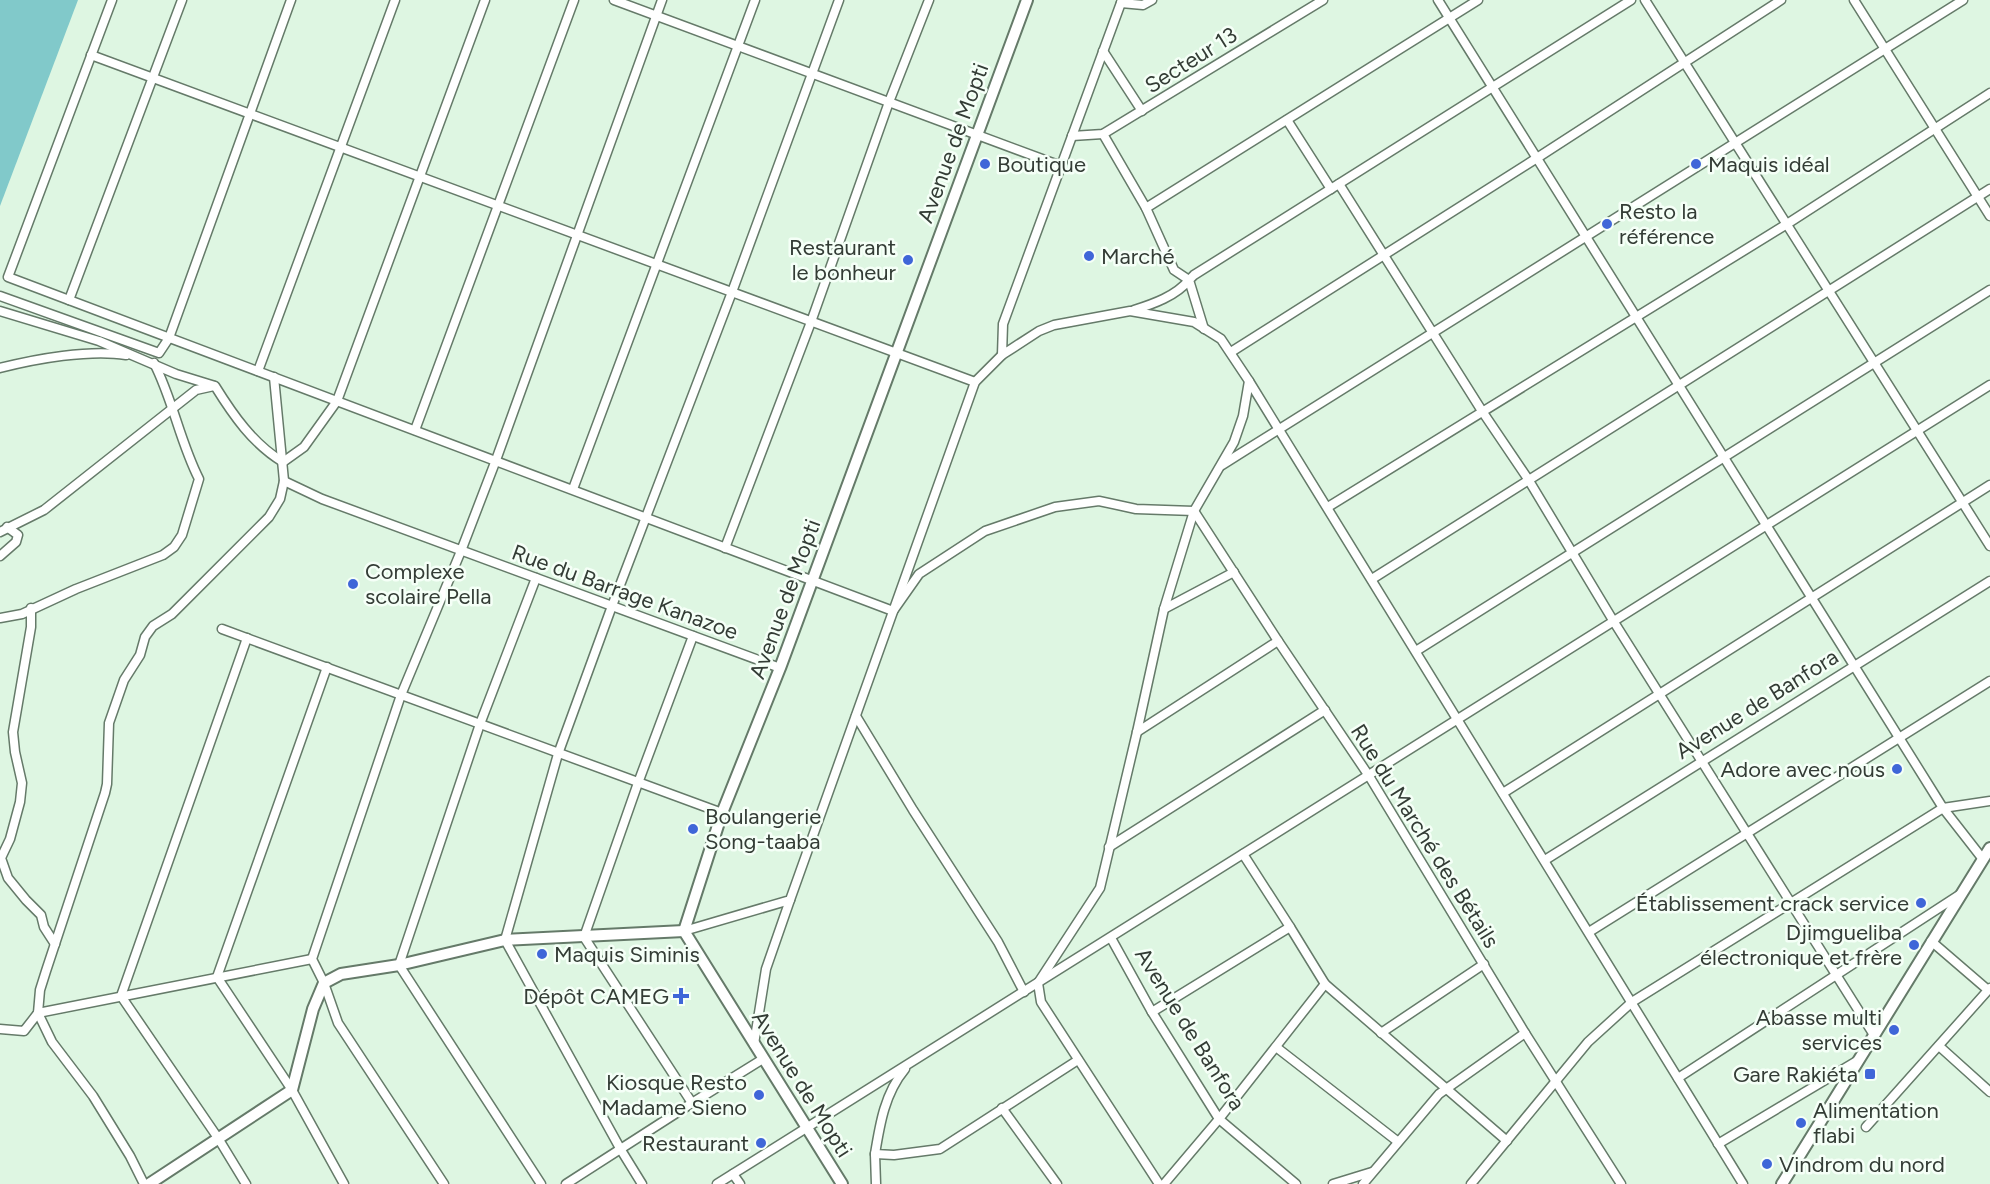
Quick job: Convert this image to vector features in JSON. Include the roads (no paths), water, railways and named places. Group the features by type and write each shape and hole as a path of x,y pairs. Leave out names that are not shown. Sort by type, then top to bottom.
{"street":[{"path":"112,0 8,278 893,611"},
{"path":"69,300 182,0"},
{"path":"0,296 159,353 170,338 291,0"},
{"path":"258,371 395,0"},
{"path":"283,462 304,447 337,401 485,0"},
{"path":"415,430 574,0"},
{"path":"614,0 1061,166"},
{"path":"444,1184 338,1023 324,983 312,958 401,695 496,460 662,0"},
{"path":"573,489 755,0"},
{"path":"642,1184 505,940 558,754 839,0"},
{"path":"725,548 811,322 889,102 929,0"},
{"name":"Avenue de Mopti","path":"842,1184 684,931 722,813 780,668 1027,0"},
{"path":"1002,355 1003,324 1121,1 1143,5 1152,0"},
{"name":"Secteur 13","path":"1072,136 1103,134 1323,0"},
{"path":"1438,0 1943,808 1982,858"},
{"path":"1146,208 1478,0"},
{"path":"754,1044 766,969 975,382 1002,355 1038,331 1054,325 1130,311 1154,304 1173,293 1189,280 1335,186 1631,0"},
{"path":"1646,0 1990,546"},
{"path":"1231,352 1538,158 1781,0"},
{"path":"1854,0 1990,216"},
{"path":"1219,467 1963,0"},
{"path":"1103,51 1142,111"},
{"path":"91,55 975,382"},
{"path":"1328,507 1787,224 1990,93"},
{"path":"1287,120 1384,255 1482,411 1528,479 1614,622 1874,1035"},
{"path":"1103,134 1146,208 1173,270 1189,280 1204,329"},
{"path":"1372,579 1990,189"},
{"path":"1416,651 1990,290"},
{"path":"0,311 99,340 176,374 215,386 230,411 253,438 283,462"},
{"path":"1130,311 1182,319 1221,339 1231,352 1743,1184"},
{"path":"0,368 20,363 104,353 138,357"},
{"path":"0,618 22,614 31,608 163,555 174,547 182,535 199,479 188,456 165,383 154,363"},
{"path":"274,377 284,481 280,499 269,517 172,614 153,626 145,637 140,655 124,680 109,723 105,793 40,990 38,1013 52,1042 93,1096 147,1184 292,1090 313,1009 324,983 341,974 399,965 505,940 684,931 790,900"},
{"path":"1160,1184 1041,1002 1038,983 1100,888 1164,609 1194,511 1234,442 1243,416 1249,381"},
{"path":"717,1184 1990,385"},
{"path":"4,530 44,510 196,390 215,386"},
{"name":"Rue du Barrage Kanazoe","path":"284,481 322,500 780,668"},
{"path":"1503,793 1990,485"},
{"path":"893,611 919,574 985,531 1054,507 1099,501 1136,509 1194,511"},
{"name":"Rue du Marché des Bétails","path":"1194,511 1369,776 1555,1082 1621,1184"},
{"path":"0,556 16,542 18,535 4,530"},
{"path":"1164,609 1234,572"},
{"path":"399,965 480,724 536,578"},
{"name":"Avenue de Banfora","path":"1545,860 1990,581"},
{"path":"31,608 31,627 13,732 22,783 20,802 10,839 1,858 8,878 41,915 44,927 55,944"},
{"path":"222,629 722,813"},
{"path":"584,937 693,636"},
{"path":"121,996 247,638"},
{"path":"1137,732 1278,641"},
{"path":"217,977 327,667"},
{"path":"1588,932 1990,681"},
{"path":"1109,847 1325,710"},
{"path":"856,716 998,942 1024,992"},
{"path":"1471,1184 1588,1042 1632,1002 1943,808 1990,801"},
{"path":"1782,1184 1990,848"},
{"path":"1243,854 1325,984 1507,1141"},
{"path":"1678,1078 1960,895"},
{"path":"1152,1012 1290,927"},
{"path":"584,937 692,1103"},
{"name":"Avenue de Banfora","path":"1111,938 1152,1012 1219,1119 1296,1184"},
{"path":"1866,1127 1989,989 1931,941"},
{"path":"0,1029 24,1031 38,1013 312,958"},
{"path":"1381,1033 1484,964"},
{"path":"399,965 541,1184"},
{"path":"217,977 292,1090 344,1184"},
{"path":"1164,1184 1219,1119 1325,984"},
{"path":"121,996 218,1138 246,1184"},
{"path":"1363,1184 1439,1094 1526,1033"},
{"path":"1939,1046 1990,1092"},
{"path":"1276,1047 1397,1142"},
{"path":"566,1184 763,1059"},
{"path":"875,1154 894,1155 940,1149 1078,1060"},
{"path":"1718,1144 1858,1060"},
{"path":"876,1184 875,1154 881,1115 897,1079 909,1064"},
{"path":"1002,1108 1057,1184"},
{"path":"1333,1184 1373,1172"},
{"path":"733,1174 740,1184"}],"water":[{"path":"0,0 78,0 0,206"}],"place":[{"name":"Boutique","path":"985,164"},
{"name":"Maquis idéal","path":"1696,164"},
{"name":"Resto la référence","path":"1607,224"},
{"name":"Marché","path":"1089,256"},
{"name":"Restaurant le bonheur","path":"908,260"},
{"name":"Complexe scolaire Pella","path":"353,584"},
{"name":"Adore avec nous","path":"1897,769"},
{"name":"Boulangerie Song-taaba","path":"693,829"},
{"name":"Établissement crack service","path":"1921,903"},
{"name":"Djimgueliba électronique et frère","path":"1914,945"},
{"name":"Maquis Siminis","path":"542,954"},
{"name":"Dépôt CAMEG","path":"681,996"},
{"name":"Abasse multi services","path":"1894,1030"},
{"name":"Gare Rakiéta","path":"1870,1074"},
{"name":"Kiosque Resto Madame Sieno","path":"759,1095"},
{"name":"Alimentation flabi","path":"1801,1123"},
{"name":"Restaurant","path":"761,1143"},
{"name":"Vindrom du nord","path":"1767,1164"}]}
